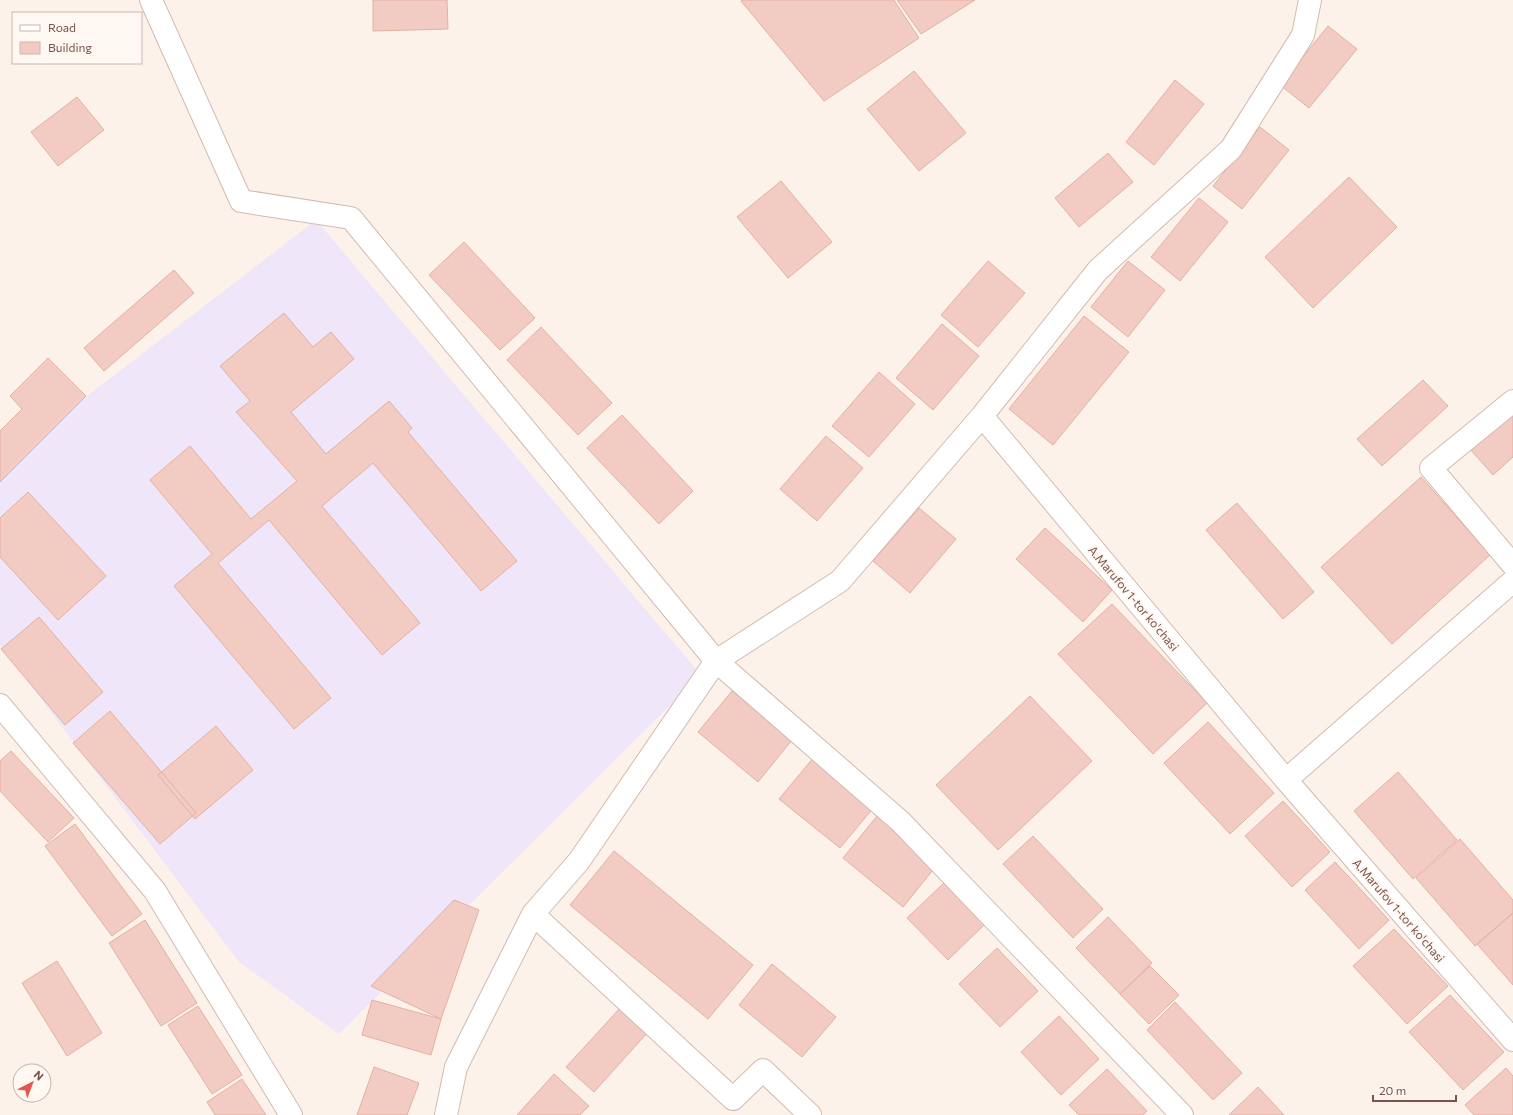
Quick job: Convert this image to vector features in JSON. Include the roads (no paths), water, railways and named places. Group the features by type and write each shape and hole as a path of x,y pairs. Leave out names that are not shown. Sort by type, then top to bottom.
{"street":[{"path":"151,0 242,201 350,218 716,661 901,822 1182,1115"},
{"path":"446,1115 456,1067 533,914 579,861 716,661 840,582 982,416 1098,270 1231,149 1302,35 1310,0"},
{"path":"1513,401 1431,468 1513,565"},
{"name":"A.Marufov 1-tor ko'chasi","path":"982,416 1286,780 1513,1040"},
{"path":"1286,780 1513,581"},
{"path":"0,705 155,891 291,1115"},
{"path":"533,914 733,1099 763,1070 810,1115"}]}
